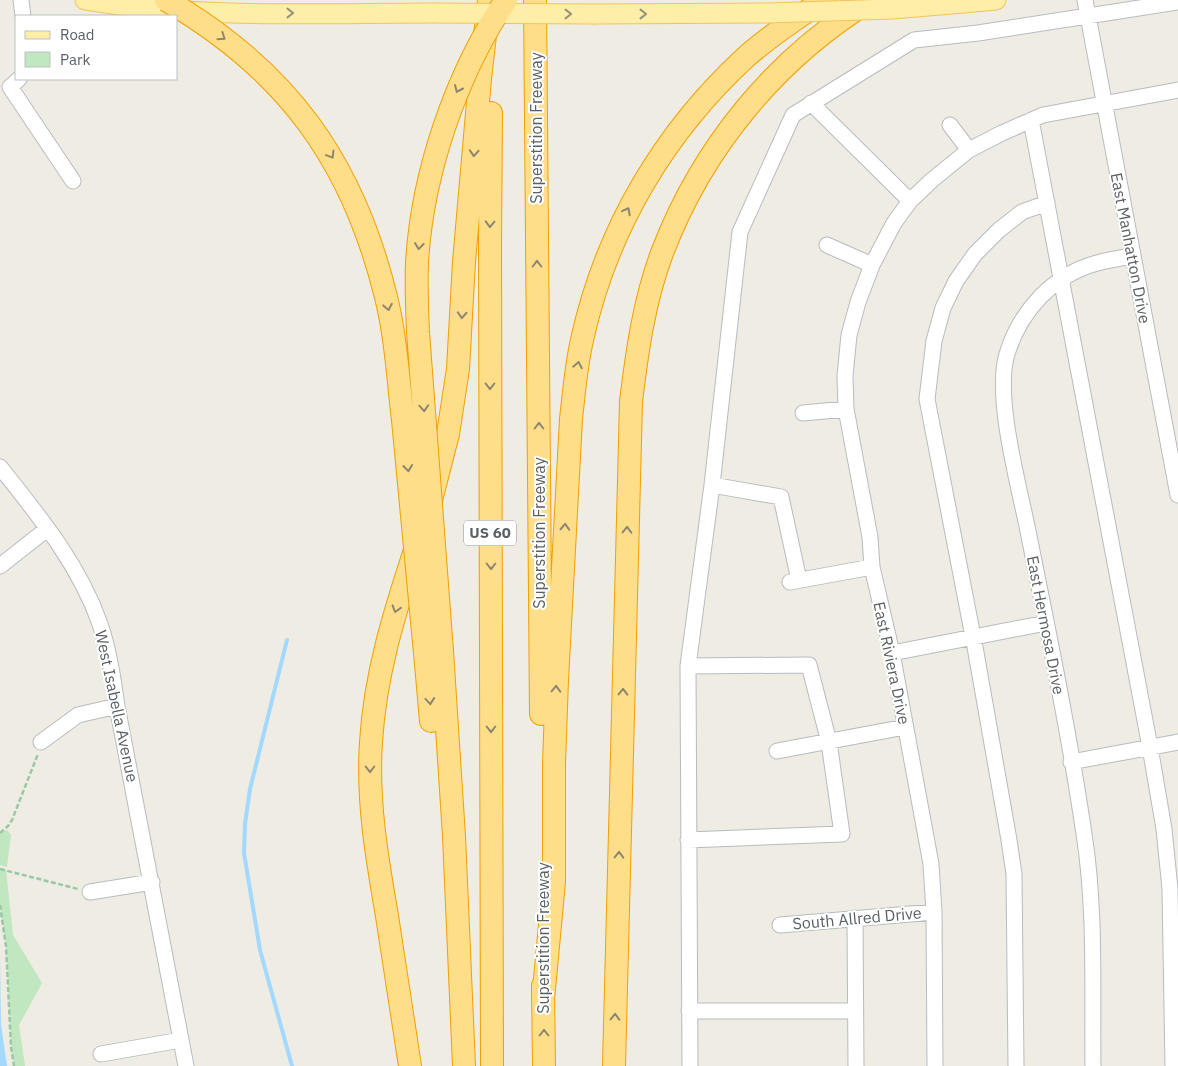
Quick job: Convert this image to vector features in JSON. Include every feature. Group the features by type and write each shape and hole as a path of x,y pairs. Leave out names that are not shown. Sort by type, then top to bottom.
{"highway":[{"path":"166,0 230,42 292,102 324,144 338,166 369,237 387,298 393,331 408,472 433,652 454,836 464,1065"},
{"path":"410,1066 376,850 370,785 371,742 376,695 388,636 435,488 454,399 461,343 464,262 480,79 490,0"},
{"name":"US 60","path":"490,0 492,1066"},
{"path":"433,652 416,292 417,261 426,197 442,133 470,62 506,0"},
{"name":"Superstition Freeway","path":"535,0 544,1066"},
{"path":"543,1000 554,882 554,764 557,680 571,419 575,379 590,308 610,248 626,212 671,140 720,82 749,55 783,28 824,0"},
{"path":"614,1066 631,402 637,353 648,299 662,254 679,212 702,170 724,136 751,101 782,68 841,18 871,0"}],"main road":[{"path":"85,0 200,13 594,14 719,7 767,13 874,10 996,0"}],"street":[{"path":"21,0 23,15"},
{"name":"East Manhatton Drive","path":"1085,0 1178,495"},
{"path":"690,1066 688,666 712,485 740,232 793,114 914,40 978,33 1178,2"},
{"path":"18,80 10,87 73,180"},
{"name":"East Riviera Drive","path":"935,1066 934,912 931,864 918,785 892,653 872,567 870,537 846,409 845,376 849,335 858,302 872,265 894,223 910,201 932,180 969,150 1002,132 1043,114 1178,90"},
{"path":"811,103 910,201"},
{"path":"1032,120 1164,829 1170,889 1173,1066"},
{"path":"950,125 969,150"},
{"path":"1016,1066 1014,874 1003,800 927,399 934,341 943,308 956,281 975,254 999,230 1022,212 1047,203"},
{"path":"827,246 872,265"},
{"name":"East Hermosa Drive","path":"1093,1066 1091,897 1085,836 1009,434 1003,390 1006,356 1018,327 1034,302 1062,278 1095,263 1132,256"},
{"path":"803,413 846,409"},
{"name":"West Isabella Avenue","path":"0,467 78,573 101,626 110,659 117,706 186,1066"},
{"path":"712,485 781,497 794,581 872,567"},
{"path":"0,566 47,529"},
{"path":"892,653 1046,623"},
{"path":"688,666 809,665 829,742 842,834 688,840"},
{"path":"41,742 78,715 117,706"},
{"path":"777,751 906,727"},
{"path":"1071,762 1178,742"},
{"path":"90,892 152,882"},
{"name":"South Allred Drive","path":"780,925 934,912"},
{"path":"855,918 856,1066"},
{"path":"690,1011 855,1011"},
{"path":"101,1054 181,1040"}],"path":[{"path":"0,833 12,820 36,760 41,742"},
{"path":"0,869 90,892"},
{"path":"0,905 6,946 11,1047 14,1066"}],"green space":[{"path":"7,830 11,835 7,867 0,865 0,833"},
{"path":"0,869 6,870 13,935 42,983 19,1025 25,1066 14,1066 11,1047 6,946 0,906"}],"water":[{"path":"0,956 1,1024 7,1066 0,1066"}],"waterway":[{"path":"287,640 250,789 245,824 244,853 260,950 292,1066"}]}
